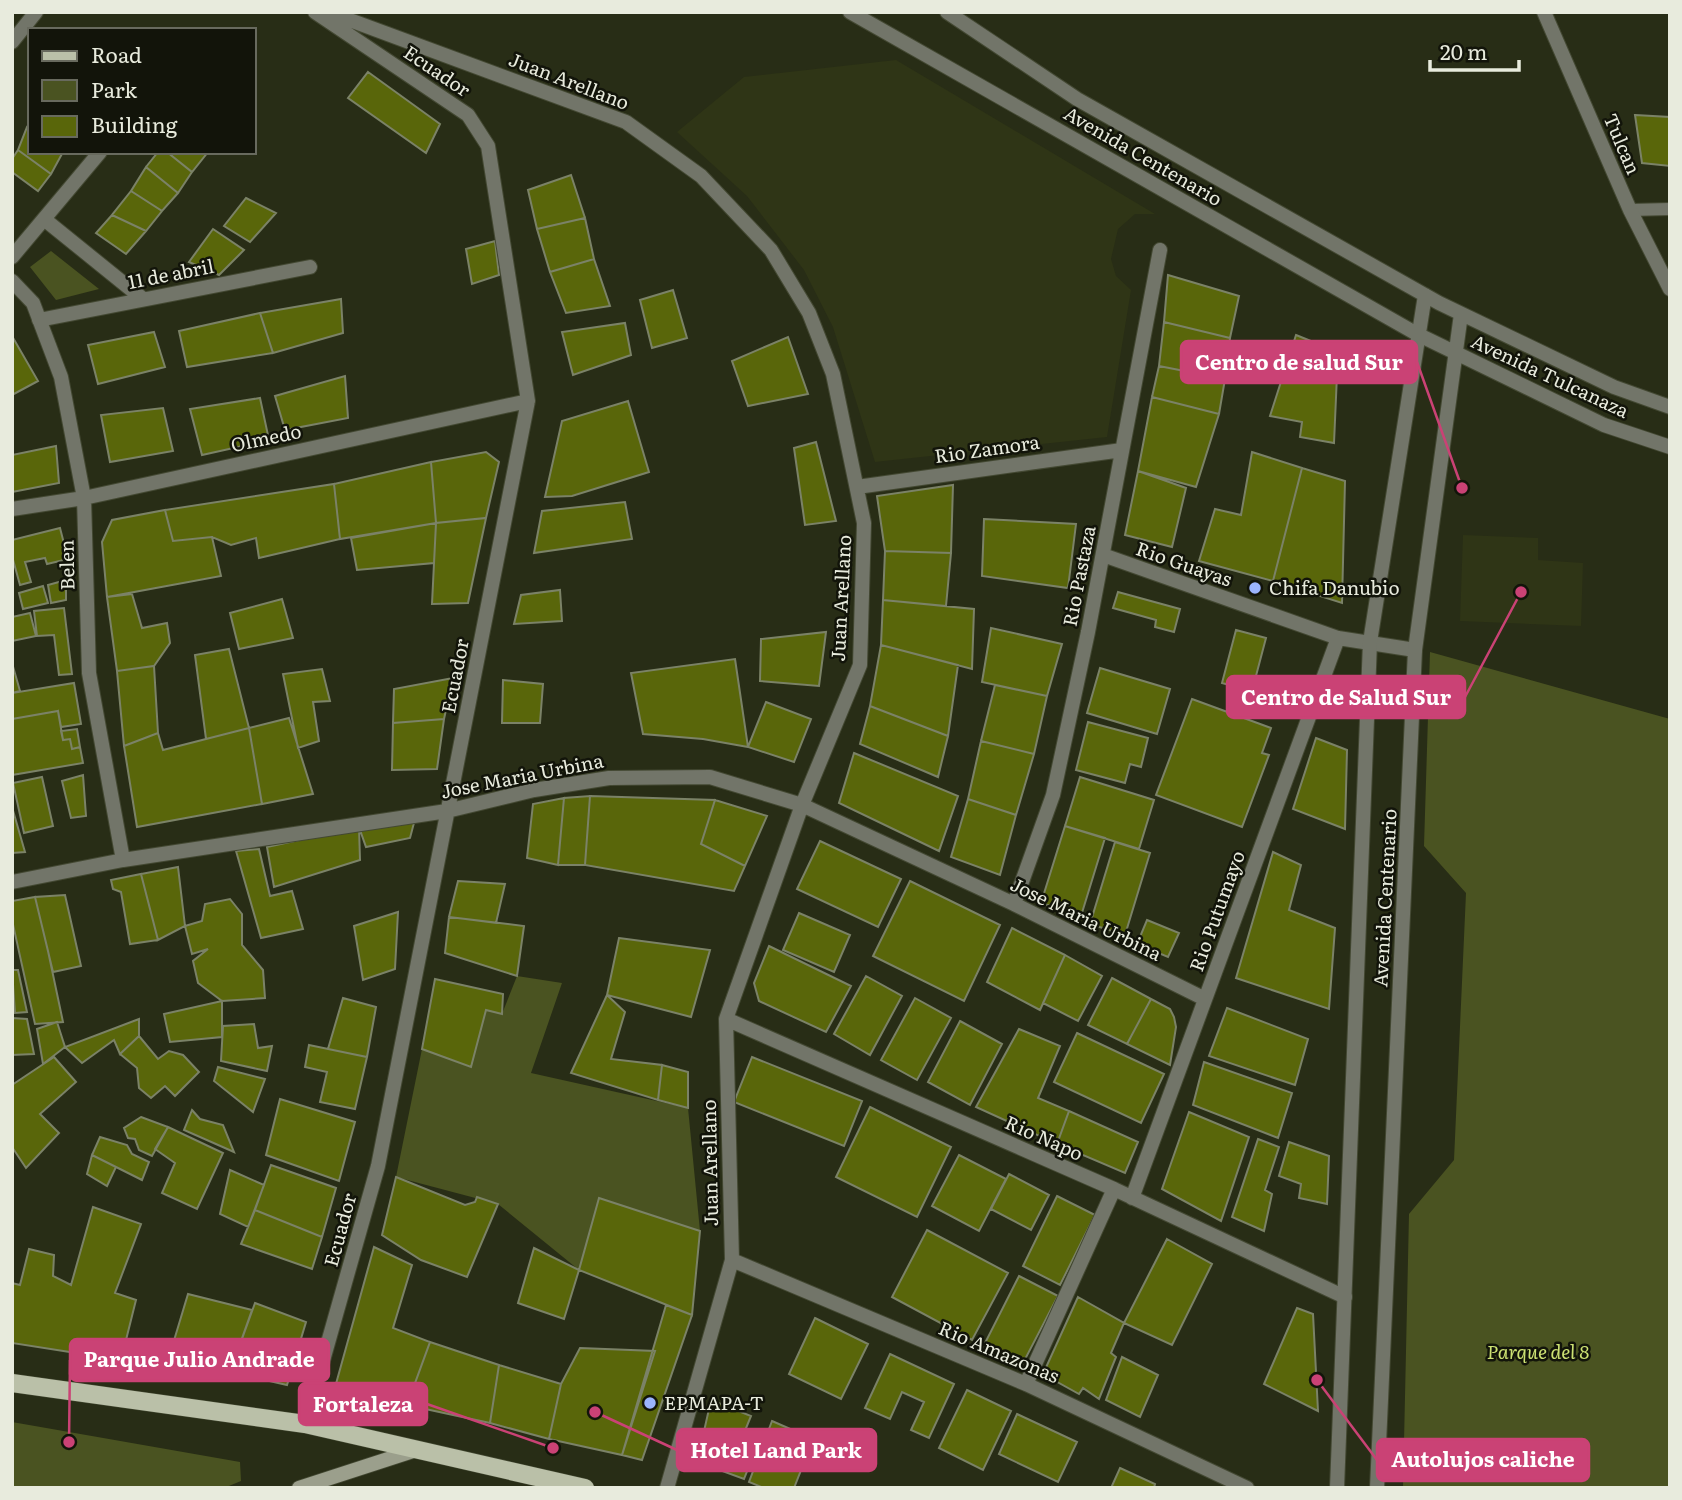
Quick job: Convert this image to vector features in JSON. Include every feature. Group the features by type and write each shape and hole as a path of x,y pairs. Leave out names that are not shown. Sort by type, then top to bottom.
{"main road":[{"path":"12,1383 305,1424 585,1488"},
{"path":"299,1488 416,1450"}],"street":[{"path":"12,42 36,12"},
{"name":"Ecuador","path":"305,1424 377,1166 528,401 488,146 468,115 316,12"},
{"name":"Juan Arellano","path":"328,12 626,122 701,176 771,250 809,313 833,374 864,523 860,665 802,805 726,1019 732,1260 667,1488"},
{"name":"Avenida Centenario","path":"850,12 1417,334"},
{"name":"Avenida Centenario","path":"947,12 1077,99 1425,295 1370,642 1338,1488"},
{"name":"Tulcan","path":"1544,12 1629,210 1670,289"},
{"path":"12,257 98,154"},
{"path":"44,219 143,299"},
{"name":"Rio Pastaza","path":"1014,904 1053,795 1103,555 1160,250"},
{"name":"11 de abril","path":"39,320 310,267"},
{"name":"Belen","path":"12,281 33,303 61,377 85,498 89,673 123,860"},
{"name":"Avenida Tulcanaza","path":"1425,295 1614,387 1670,407"},
{"name":"Avenida Centenario","path":"1377,1488 1415,650 1461,314"},
{"name":"Avenida Tulcanaza","path":"1417,334 1604,425 1670,447"},
{"name":"Olmedo","path":"12,509 85,498 528,401"},
{"name":"Rio Zamora","path":"857,486 1122,450"},
{"name":"Rio Guayas","path":"1103,555 1338,638 1415,650"},
{"name":"Rio Putumayo","path":"1132,1198 1338,638"},
{"name":"Jose Maria Urbina","path":"12,882 123,860 447,811 534,790 609,778 710,777 802,805 1014,904 1205,999"},
{"name":"Rio Napo","path":"726,1019 1114,1189 1345,1297"},
{"path":"1026,1384 1114,1189"},
{"name":"Rio Amazonas","path":"732,1260 1026,1384 1247,1488"}],"lane":[{"path":"1629,210 1670,209"}],"shaded area":[{"path":"896,60 1155,214 1135,214 1118,229 1111,259 1116,276 1131,290 1107,437 875,462 833,327 804,270 747,196 677,132 744,77"},
{"path":"1463,535 1538,538 1538,560 1583,563 1581,626 1460,621"}],"green space":[{"path":"51,251 99,289 56,300 30,267"},
{"name":"Parque del 8","path":"1430,652 1670,719 1670,1488 1403,1488 1409,1214 1454,1160 1466,893 1424,846"},
{"path":"517,976 562,983 531,1073 688,1108 700,1231 599,1198 579,1270 498,1204 396,1177 422,1049 470,1067 486,1010 502,1014"},
{"path":"12,1422 240,1462 241,1481 224,1488 12,1488"}],"building":[{"path":"368,72 440,124 426,153 348,98"},
{"path":"1635,115 1670,117 1670,166 1642,163"},
{"path":"27,127 28,154 62,154 51,174 18,150"},
{"path":"18,150 51,174 38,191 12,172 12,159"},
{"path":"156,154 170,154 192,172 178,193 146,167"},
{"path":"170,154 206,154 192,172"},
{"path":"146,167 178,193 162,211 131,191"},
{"path":"571,175 585,218 537,229 528,190"},
{"path":"131,191 162,211 146,231 112,215"},
{"path":"246,198 276,213 250,242 224,226"},
{"path":"112,215 146,231 126,254 96,233"},
{"path":"585,218 594,259 550,272 537,229"},
{"path":"213,229 244,250 219,275 189,262"},
{"path":"495,241 499,275 472,284 466,249"},
{"path":"594,259 610,306 566,313 550,272"},
{"path":"1168,275 1239,296 1230,338 1164,322"},
{"path":"673,290 687,338 652,348 640,300"},
{"path":"341,299 343,333 273,353 260,313"},
{"path":"260,313 273,353 187,367 179,331"},
{"path":"1164,322 1230,338 1225,379 1159,366"},
{"path":"625,323 631,355 573,375 562,332"},
{"path":"154,332 165,367 98,384 88,345"},
{"path":"1296,335 1338,352 1334,443 1300,437 1302,422 1270,416"},
{"path":"12,336 38,381 12,395"},
{"path":"788,337 808,394 748,406 732,361"},
{"path":"1159,366 1225,379 1219,414 1152,397"},
{"path":"345,376 348,418 285,430 275,396"},
{"path":"1152,397 1219,414 1196,487 1138,471"},
{"path":"260,398 269,440 202,455 190,409"},
{"path":"628,401 649,472 572,496 545,497 562,421"},
{"path":"163,408 173,451 110,462 101,415"},
{"path":"816,442 836,521 805,525 794,448"},
{"path":"56,446 59,483 12,492 12,455"},
{"path":"486,452 499,462 486,518 436,523 431,462"},
{"path":"1252,452 1302,468 1273,581 1199,561 1215,509 1241,515"},
{"path":"431,462 436,523 340,539 334,484"},
{"path":"1302,468 1345,481 1342,603 1273,581"},
{"path":"1138,471 1186,488 1172,547 1125,535"},
{"path":"334,484 340,539 259,558 256,538 231,545 212,537 173,541 165,510"},
{"path":"953,485 951,553 885,551 877,496"},
{"path":"625,502 632,539 534,553 542,511"},
{"path":"165,510 173,541 212,537 221,576 107,597 102,542 112,520"},
{"path":"486,518 468,603 432,604 436,523"},
{"path":"984,519 1076,524 1068,588 982,576"},
{"path":"436,523 434,563 357,570 351,538"},
{"path":"60,528 68,559 47,564 45,558 25,562 31,582 20,585 12,556 12,540"},
{"path":"885,551 951,553 946,606 883,600"},
{"path":"66,580 66,600 51,603 48,585"},
{"path":"43,586 48,603 23,609 19,593"},
{"path":"560,590 562,621 514,624 521,595"},
{"path":"1118,592 1180,609 1174,632 1155,627 1156,620 1113,608"},
{"path":"132,594 142,628 167,623 170,643 154,666 117,671 107,597"},
{"path":"282,599 293,638 239,649 230,613"},
{"path":"883,600 974,609 972,669 881,645"},
{"path":"64,608 72,674 59,675 54,635 37,636 34,611"},
{"path":"30,613 36,636 12,641 12,617"},
{"path":"991,628 1062,644 1047,696 982,682"},
{"path":"1236,630 1266,638 1252,691 1222,683"},
{"path":"826,632 819,686 760,681 761,639"},
{"path":"881,645 958,665 948,736 870,706"},
{"path":"229,649 249,728 206,739 195,655"},
{"path":"735,659 748,747 703,739 643,734 631,673"},
{"path":"12,663 20,691 12,693"},
{"path":"154,666 158,733 124,746 117,671"},
{"path":"1100,668 1170,689 1157,734 1087,713"},
{"path":"322,669 330,701 313,702 319,741 298,748 283,674"},
{"path":"453,678 444,719 393,723 394,689"},
{"path":"503,680 543,684 540,723 502,723"},
{"path":"74,683 81,724 61,727 58,711 12,719 12,693"},
{"path":"995,685 1047,696 1034,754 981,741"},
{"path":"1192,699 1271,728 1262,753 1269,755 1242,827 1156,795"},
{"path":"766,702 811,719 794,762 748,747"},
{"path":"870,706 948,736 938,777 860,744"},
{"path":"58,711 63,740 70,739 72,749 80,747 83,763 12,775 12,719"},
{"path":"289,718 313,794 262,804 249,728"},
{"path":"444,719 437,769 392,770 393,723"},
{"path":"1088,722 1148,738 1141,767 1130,764 1125,783 1076,770"},
{"path":"249,728 262,804 137,827 124,746 158,733 163,750"},
{"path":"77,729 80,747 72,749 70,739 63,740 61,731"},
{"path":"1316,738 1347,750 1345,829 1293,809"},
{"path":"981,741 1034,754 1016,815 968,799"},
{"path":"854,753 958,796 939,851 839,803"},
{"path":"83,775 86,816 71,818 62,781"},
{"path":"42,777 53,826 24,833 13,783"},
{"path":"1080,777 1154,800 1139,849 1065,826"},
{"path":"590,796 715,800 701,844 745,866 734,891 585,865"},
{"path":"590,796 585,865 558,865 564,798"},
{"path":"564,798 558,865 527,858 533,804"},
{"path":"968,799 1016,815 1000,875 951,857"},
{"path":"715,800 767,816 745,866 701,844"},
{"path":"12,807 25,852 12,853"},
{"path":"415,819 410,838 366,847 359,827"},
{"path":"1065,826 1105,838 1081,916 1041,903"},
{"path":"359,827 360,860 274,887 267,847"},
{"path":"820,841 901,879 878,927 797,889"},
{"path":"1115,842 1150,853 1125,935 1090,924"},
{"path":"259,849 270,896 292,891 303,929 261,938 236,851"},
{"path":"1273,852 1301,865 1289,910 1335,928 1329,1009 1236,978"},
{"path":"178,867 185,926 158,940 141,874"},
{"path":"141,874 158,940 130,944 121,892 113,889 111,880"},
{"path":"458,881 505,884 496,923 449,917"},
{"path":"910,881 1000,925 964,1001 873,956"},
{"path":"65,895 81,966 53,972 35,897"},
{"path":"35,897 63,1022 35,1024 12,920 12,901"},
{"path":"230,899 242,914 242,945 263,970 265,998 222,1001 198,983 193,961 208,949 192,954 185,926 202,921 205,904"},
{"path":"398,912 395,969 363,980 354,926"},
{"path":"799,913 850,935 834,972 783,950"},
{"path":"449,917 524,926 517,976 445,953"},
{"path":"1147,920 1179,933 1168,957 1137,944"},
{"path":"1012,928 1065,955 1040,1010 987,982"},
{"path":"619,938 710,950 691,1017 607,995"},
{"path":"769,946 851,986 826,1032 759,1001 754,983"},
{"path":"1065,955 1102,976 1078,1021 1043,1003"},
{"path":"12,970 18,970 27,1012 15,1013"},
{"path":"866,976 902,996 870,1055 834,1034"},
{"path":"1112,978 1151,999 1127,1044 1088,1025"},
{"path":"435,979 503,994 502,1014 486,1010 471,1067 422,1049"},
{"path":"607,995 625,1012 611,1059 662,1065 658,1100 571,1073"},
{"path":"343,998 376,1007 367,1057 328,1049"},
{"path":"915,998 951,1018 917,1080 881,1060"},
{"path":"1151,999 1170,1009 1174,1017 1176,1027 1170,1065 1127,1044"},
{"path":"222,1001 222,1037 170,1042 164,1014"},
{"path":"1227,1008 1308,1039 1295,1085 1209,1056"},
{"path":"12,1018 27,1019 34,1054 12,1055"},
{"path":"139,1019 139,1036 120,1054 114,1040 82,1063 65,1047"},
{"path":"960,1021 1002,1044 970,1105 928,1082"},
{"path":"57,1022 65,1047 43,1064 37,1029"},
{"path":"254,1024 258,1048 272,1046 267,1071 221,1061 223,1026"},
{"path":"1019,1029 1060,1046 1038,1098 1069,1111 1057,1144 976,1107"},
{"path":"1077,1033 1164,1074 1141,1123 1054,1082"},
{"path":"139,1036 158,1059 169,1051 183,1055 199,1072 175,1096 165,1086 151,1098 139,1088 137,1068 120,1054"},
{"path":"309,1045 367,1057 355,1109 320,1102 327,1072 305,1067"},
{"path":"54,1057 76,1082 40,1114 59,1133 26,1168 12,1147 12,1085"},
{"path":"752,1057 862,1101 844,1146 734,1102"},
{"path":"1204,1062 1292,1093 1278,1138 1193,1105"},
{"path":"662,1065 688,1072 688,1108 658,1100"},
{"path":"218,1067 265,1079 253,1112 214,1081"},
{"path":"280,1099 355,1122 339,1181 266,1155"},
{"path":"870,1107 951,1147 917,1217 836,1177"},
{"path":"192,1110 200,1119 223,1125 234,1152 184,1130"},
{"path":"1069,1111 1138,1142 1125,1173 1057,1144"},
{"path":"1189,1112 1249,1137 1221,1221 1162,1189"},
{"path":"141,1117 168,1127 152,1156 139,1150 135,1139 128,1138 124,1128"},
{"path":"168,1127 223,1153 197,1209 162,1193 175,1163 155,1149"},
{"path":"100,1137 127,1145 132,1154 149,1162 142,1180 92,1155"},
{"path":"1258,1139 1279,1147 1265,1190 1272,1194 1264,1231 1232,1217"},
{"path":"1289,1142 1329,1156 1327,1204 1299,1198 1301,1184 1279,1176"},
{"path":"92,1155 116,1167 107,1186 87,1174"},
{"path":"959,1155 1006,1179 979,1231 932,1206"},
{"path":"271,1165 336,1188 322,1237 255,1210"},
{"path":"230,1170 264,1185 248,1227 220,1214"},
{"path":"1009,1174 1049,1195 1031,1230 991,1209"},
{"path":"396,1177 465,1205 475,1202 477,1197 498,1204 467,1277 421,1260 382,1235"},
{"path":"1057,1196 1095,1215 1060,1285 1023,1266"},
{"path":"599,1198 700,1231 692,1315 579,1270"},
{"path":"93,1207 141,1224 115,1293 136,1300 121,1360 12,1343 12,1283 20,1285 29,1249 54,1255 53,1276 71,1285"},
{"path":"255,1210 322,1237 312,1269 241,1244"},
{"path":"927,1230 1008,1273 972,1340 892,1297"},
{"path":"1167,1239 1212,1264 1172,1345 1124,1323"},
{"path":"374,1247 412,1265 393,1328 430,1342 407,1405 334,1391"},
{"path":"534,1248 579,1270 564,1319 518,1303"},
{"path":"1019,1276 1058,1296 1021,1367 983,1347"},
{"path":"188,1294 252,1310 230,1372 166,1367"},
{"path":"1078,1297 1124,1323 1111,1353 1116,1357 1099,1399 1083,1388 1079,1394 1043,1374"},
{"path":"255,1303 306,1322 287,1385 230,1372"},
{"name":"EPMAPA-T","path":"666,1305 692,1315 642,1460 622,1455"},
{"path":"1297,1308 1313,1314 1318,1411 1264,1384"},
{"path":"815,1318 868,1344 841,1399 789,1374"},
{"path":"430,1342 499,1365 490,1423 407,1405"},
{"path":"580,1348 655,1351 622,1455 549,1439 561,1384"},
{"path":"890,1354 954,1384 929,1438 911,1430 924,1402 902,1392 890,1419 865,1408"},
{"path":"1122,1357 1158,1375 1140,1417 1106,1400"},
{"path":"499,1365 561,1384 549,1439 490,1423"},
{"path":"967,1390 1011,1411 983,1470 939,1448"},
{"path":"711,1400 751,1416 742,1438 757,1446 744,1479 703,1464 698,1458"},
{"path":"1017,1414 1077,1442 1058,1482 999,1454"},
{"path":"772,1421 802,1434 794,1455 805,1460 794,1488 764,1488 749,1482"},
{"path":"1120,1468 1155,1484 1154,1488 1111,1488"}],"place":[{"name":"Centro de salud Sur","path":"1462,488"},
{"name":"Chifa Danubio","path":"1255,588"},
{"name":"Centro de Salud Sur","path":"1521,592"},
{"name":"Autolujos caliche","path":"1317,1380"},
{"name":"EPMAPA-T","path":"650,1403"},
{"name":"Hotel Land Park","path":"595,1412"},
{"name":"Parque Julio Andrade","path":"69,1442"},
{"name":"Fortaleza","path":"553,1448"}]}
